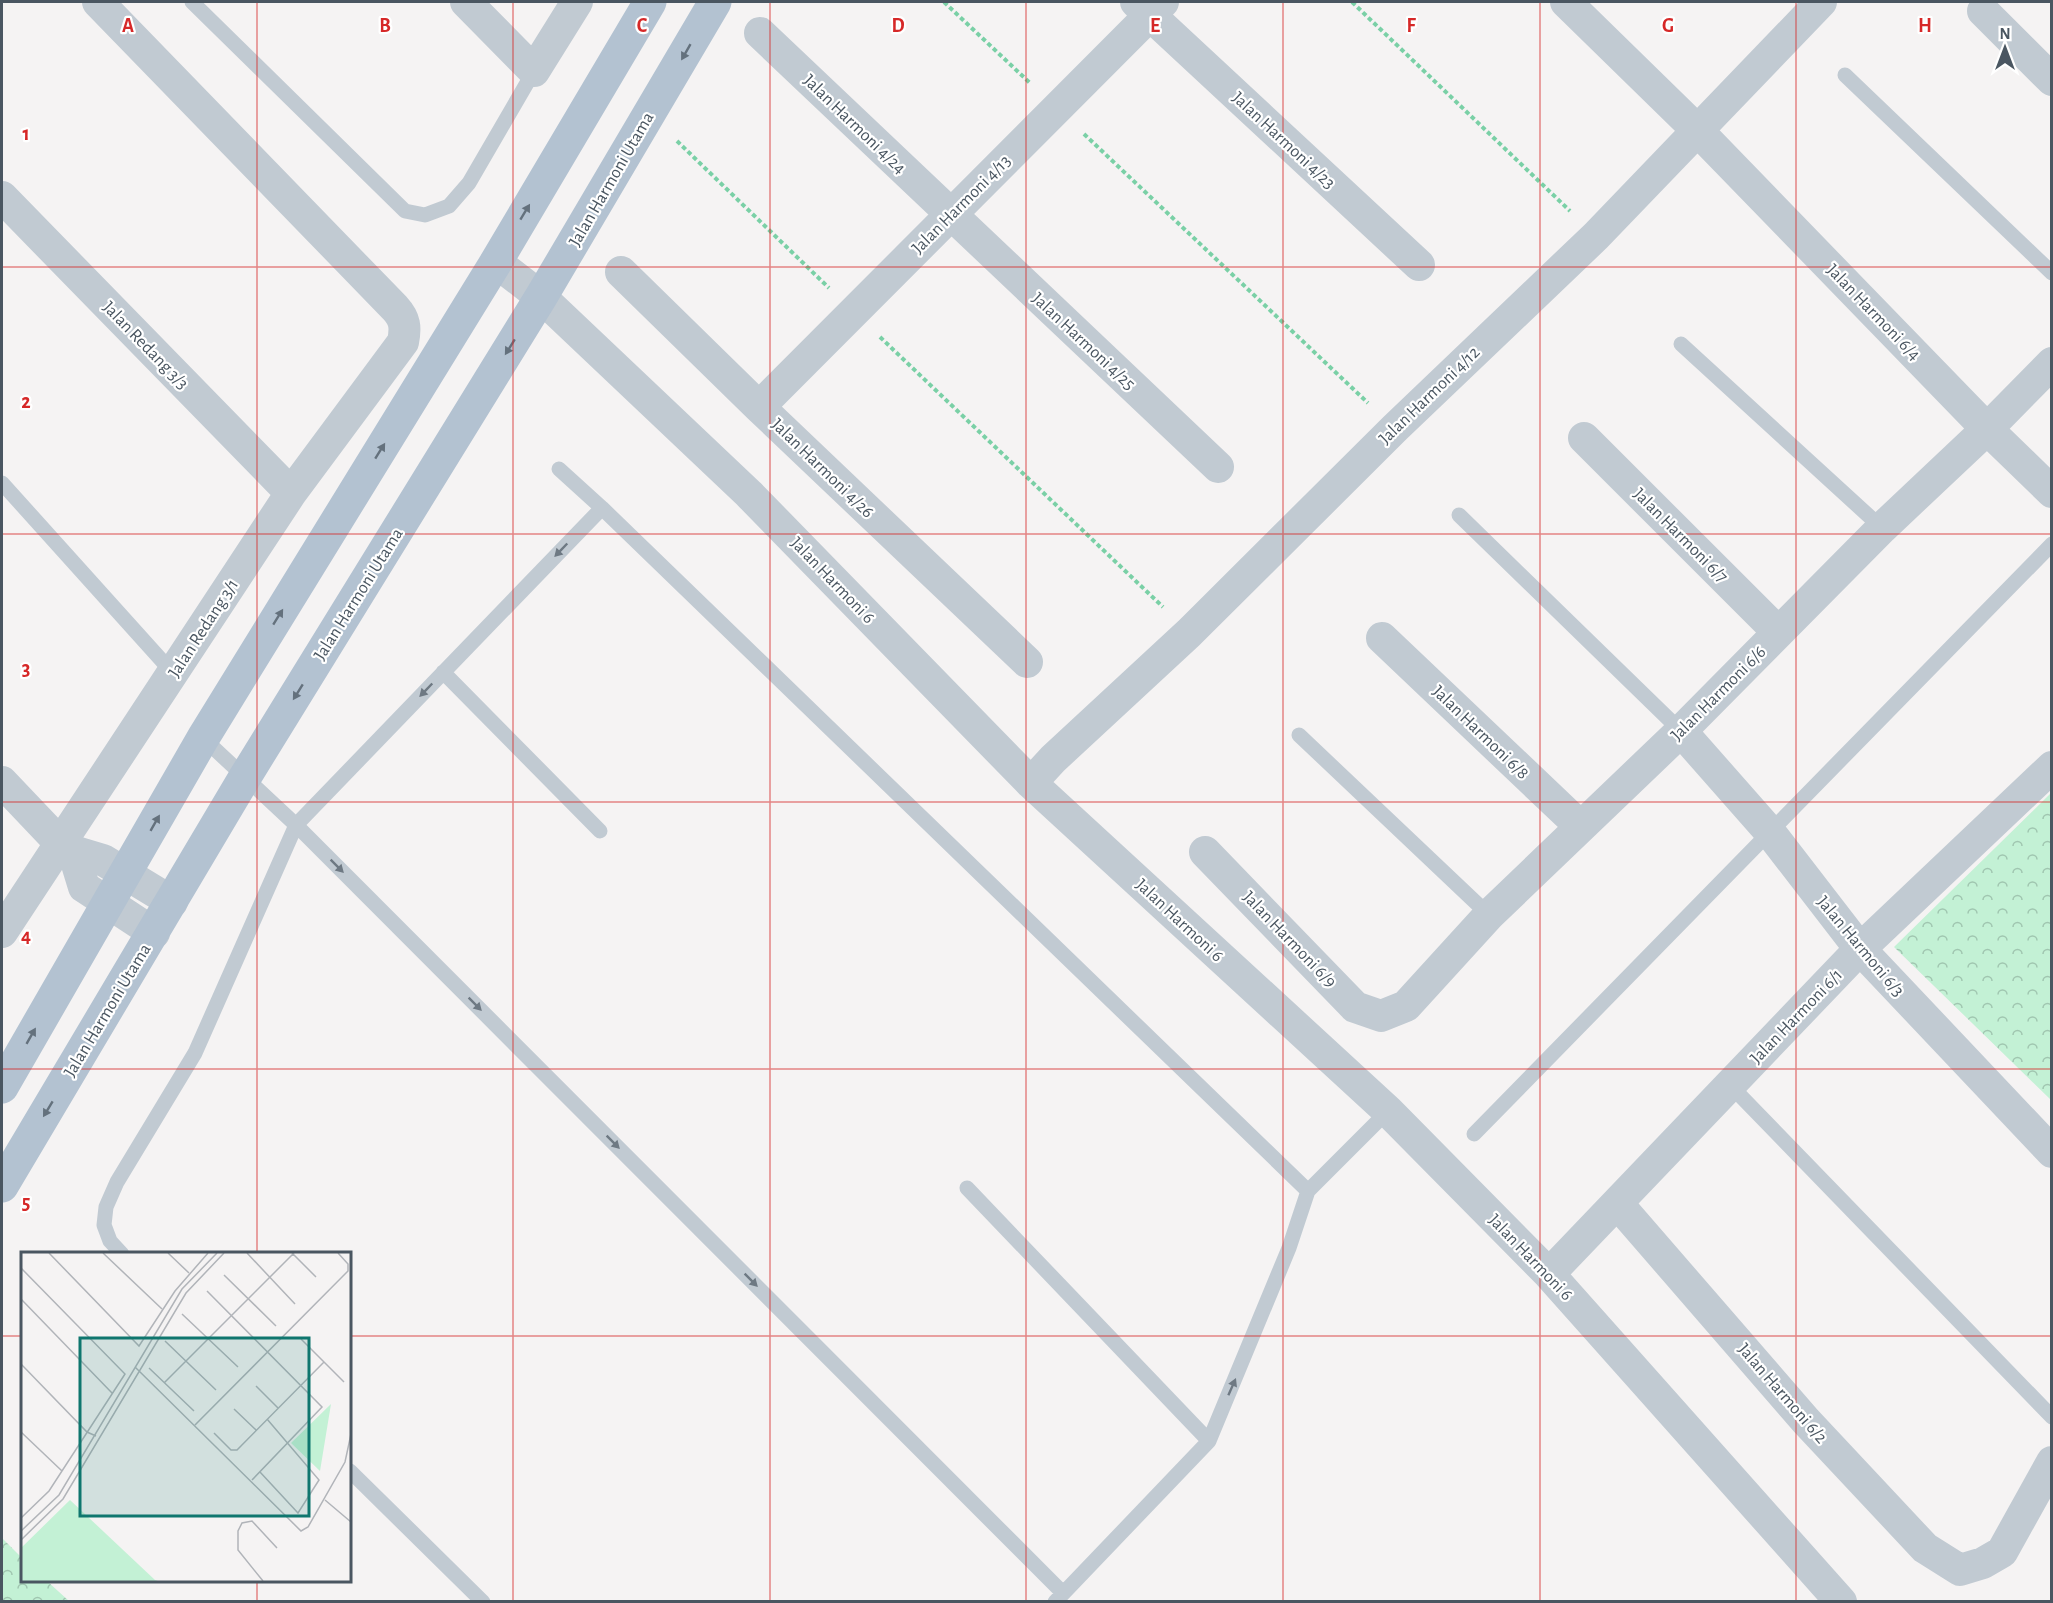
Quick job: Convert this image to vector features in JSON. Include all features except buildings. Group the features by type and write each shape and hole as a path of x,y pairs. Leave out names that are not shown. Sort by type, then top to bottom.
{"main road":[{"path":"2,1087 203,738 496,262 650,2"},
{"name":"Jalan Harmoni Utama","path":"2,1186 245,777 541,297 715,2"}],"street":[{"name":"Jalan Redang 3/1","path":"2,932 67,847 174,673 291,493 403,342 405,328 402,316 395,308 98,2"},
{"path":"466,2 534,71 577,2"},
{"name":"Jalan Harmoni 6/4","path":"1566,2 1698,131 1987,429 2052,492"},
{"name":"Jalan Harmoni 4/12","path":"1031,783 1053,759 1190,633 1395,428 1596,236 1821,2"},
{"name":"Jalan Harmoni 4/13","path":"759,407 1057,109 1149,6"},
{"name":"Jalan Harmoni 4/23","path":"1149,6 1419,265"},
{"path":"1983,11 2052,81"},
{"name":"Jalan Harmoni 4/24","path":"760,33 951,215"},
{"name":"Jalan Redang 3/3","path":"2,196 291,493"},
{"name":"Jalan Harmoni 4/25","path":"951,215 1218,467"},
{"name":"Jalan Harmoni 6","path":"496,262 541,297 749,494 1031,783 1388,1111 1549,1274 1841,1602"},
{"name":"Jalan Harmoni 4/26","path":"621,272 1027,662"},
{"name":"Jalan Harmoni 6/6","path":"1381,1016 1406,1006 1489,915 1681,730 1882,528 1987,429 2052,363"},
{"name":"Jalan Harmoni 6/7","path":"1584,438 1778,632"},
{"name":"Jalan Harmoni 6/8","path":"1383,638 1580,826"},
{"name":"Jalan Harmoni 6/3","path":"1681,730 1769,831 1860,949 2052,1152"},
{"name":"Jalan Harmoni 6/1","path":"1549,1274 1860,949 2052,767"},
{"path":"2,782 67,847 84,887 154,933"},
{"path":"67,847 103,860 172,902"},
{"name":"Jalan Harmoni 6/9","path":"1205,852 1356,1007 1381,1016"},
{"name":"Jalan Harmoni 6/2","path":"1617,1203 1806,1421 1925,1548 1960,1570 1983,1563 2002,1552 2052,1462"}],"lane":[{"path":"192,2 405,211 425,215 449,206 469,183 534,71"},
{"path":"1845,75 2052,273"},
{"path":"1681,344 1882,528"},
{"path":"559,469 1308,1191"},
{"path":"2,483 174,673"},
{"path":"120,1252 110,1241 104,1225 106,1207 117,1182 195,1053 296,825 602,508"},
{"path":"1459,514 1681,730"},
{"path":"1474,1134 2052,544"},
{"path":"443,672 600,831"},
{"path":"1299,735 1489,915"},
{"path":"203,738 296,825 1059,1597 1209,1441 1289,1248 1308,1191 1388,1111"},
{"path":"1730,1085 2052,1417"},
{"path":"967,1188 1209,1441"},
{"path":"351,1472 483,1602"}],"path":[{"path":"944,2 1395,428"},
{"path":"1352,2 1572,213"},
{"path":"672,136 1190,633"}],"green space":[{"path":"2051,793 2051,1100 1894,947"},
{"path":"2,1538 21,1557 21,1582 48,1582 69,1601 2,1601"}]}
